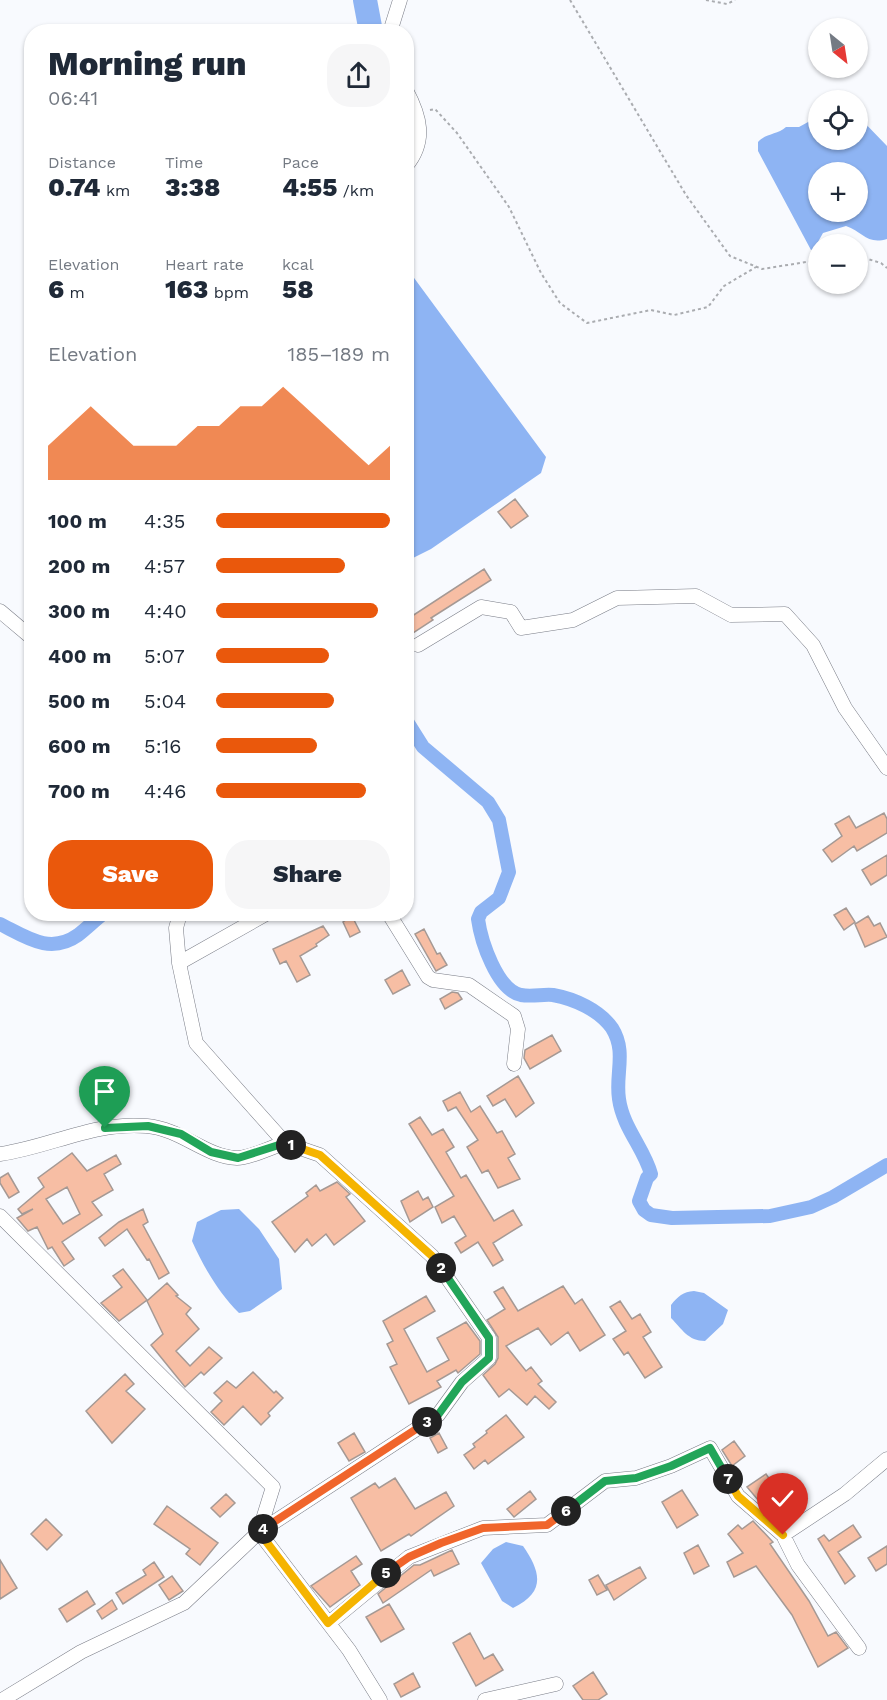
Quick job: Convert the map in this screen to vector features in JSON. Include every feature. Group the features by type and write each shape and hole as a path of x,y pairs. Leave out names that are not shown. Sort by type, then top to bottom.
{"street":[{"path":"392,24 400,0"},
{"path":"414,105 418,113 420,147 414,155"},
{"path":"418,645 481,607 511,612 521,628 573,620 617,598 696,596 732,615 785,614 813,645 844,708 887,768"},
{"path":"0,611 24,632"},
{"path":"2,1699 81,1652 184,1603 259,1532 438,1415 462,1382 489,1358 489,1338 432,1256 320,1155 285,1143 196,1043 179,963 176,928 178,921"},
{"path":"179,963 254,921"},
{"path":"393,921 428,977 433,980 469,986 514,1017 518,1029 514,1064"},
{"path":"0,1154 20,1151 67,1135 96,1129 148,1126 181,1134 211,1152 238,1158 285,1143"},
{"path":"0,1216 273,1487 259,1532"},
{"path":"328,1623 409,1557 483,1528 547,1525 605,1481 636,1478 671,1466 710,1448 738,1496 783,1535 798,1565 859,1648"},
{"path":"783,1535 845,1494 887,1459"},
{"path":"259,1532 349,1650 380,1700"},
{"path":"485,1700 556,1684"}],"path":[{"path":"570,0 686,195 730,256 762,269 808,262"},
{"path":"705,0 727,4 735,0"},
{"path":"418,113 435,109 457,133 509,207 542,273 560,303 587,323 651,310 674,315 708,307 724,286 756,267"},
{"path":"868,259 881,263 887,268"}],"water":[{"path":"808,122 808,150 868,150 868,126 887,146 887,239 870,239 868,234 861,234 846,226 822,234 808,234 808,244 758,151 758,142 786,127 799,127"},
{"path":"414,278 546,457 541,473 431,549 414,558"},
{"path":"239,1209 259,1229 279,1259 282,1289 250,1311 239,1313 213,1280 192,1241 197,1222 221,1210"},
{"path":"694,1291 704,1293 728,1310 723,1324 705,1341 690,1337 671,1318 671,1305 684,1293"},
{"path":"506,1542 523,1546 534,1564 537,1581 531,1595 513,1608 502,1601 481,1563 493,1549"}],"building":[{"path":"515,499 528,516 511,528 498,512"},
{"path":"484,569 491,580 431,618 433,620 414,632 414,615"},
{"path":"884,813 887,819 887,833 857,851 854,846 832,862 823,850 842,836 835,824 849,816 856,828"},
{"path":"887,855 887,875 871,885 862,870"},
{"path":"846,908 855,922 844,930 834,915"},
{"path":"868,916 874,926 880,923 887,937 865,947 855,924"},
{"path":"354,921 360,932 350,937 343,922"},
{"path":"323,926 329,935 316,944 317,946 300,956 310,975 297,982 286,961 280,964 273,949"},
{"path":"424,929 437,954 440,953 447,965 436,971 415,934"},
{"path":"402,970 410,985 393,994 385,980"},
{"path":"452,992 458,993 462,999 445,1009 440,999"},
{"path":"552,1035 561,1051 530,1069 524,1058 525,1050"},
{"path":"518,1076 534,1103 516,1117 505,1099 493,1106 487,1096"},
{"path":"460,1092 471,1112 480,1106 497,1133 502,1131 515,1154 508,1158 520,1179 498,1188 488,1170 482,1173 467,1147 478,1140 456,1107 448,1111 443,1101"},
{"path":"420,1117 432,1135 443,1129 454,1147 446,1152 461,1178 466,1175 494,1221 513,1210 522,1225 493,1243 503,1260 493,1266 478,1242 461,1253 455,1243 466,1236 454,1216 442,1223 435,1207 454,1196 409,1124"},
{"path":"72,1153 87,1171 116,1155 121,1164 104,1174 113,1190 92,1202 102,1215 62,1242 74,1259 64,1266 52,1247 48,1249 37,1227 28,1231 17,1218 33,1209 22,1214 18,1209 44,1187 38,1178","holes":["67,1187 80,1214 63,1224 46,1199"]},
{"path":"8,1173 19,1192 9,1198 0,1183 0,1178"},
{"path":"337,1182 350,1194 346,1197 365,1221 334,1245 326,1234 312,1246 307,1239 295,1252 272,1222 308,1196 306,1193 316,1185 320,1191"},
{"path":"418,1191 423,1200 428,1197 433,1207 410,1222 401,1201"},
{"path":"143,1209 148,1222 143,1225 169,1273 159,1279 149,1259 147,1260 127,1229 105,1246 99,1238 119,1222"},
{"path":"123,1269 147,1300 119,1321 101,1303 122,1287 113,1276"},
{"path":"167,1283 178,1295 176,1296 191,1308 186,1314 199,1329 176,1351 190,1366 209,1347 222,1358 204,1375 201,1372 185,1387 151,1345 163,1334 147,1301"},
{"path":"563,1286 575,1304 582,1299 605,1335 580,1351 568,1332 551,1345 538,1328 506,1346 526,1371 531,1367 542,1381 538,1384 556,1402 549,1409 535,1396 527,1405 509,1389 499,1397 483,1375 498,1358 498,1337 487,1320 505,1309 494,1292 503,1287 518,1311"},
{"path":"426,1296 435,1311 404,1329 427,1372 449,1360 437,1338 466,1322 480,1341 480,1354 458,1373 456,1370 437,1381 441,1387 409,1404 390,1367 397,1364 387,1344 393,1341 383,1321"},
{"path":"620,1301 632,1319 640,1314 651,1332 643,1337 662,1367 645,1378 628,1352 624,1355 613,1339 626,1331 610,1307"},
{"path":"253,1372 274,1393 276,1391 283,1398 268,1413 270,1416 261,1425 243,1406 224,1425 211,1412 222,1401 214,1393 227,1381 236,1388"},
{"path":"125,1374 134,1384 126,1391 145,1409 112,1443 86,1411"},
{"path":"506,1415 524,1437 488,1464 485,1460 474,1469 464,1455 475,1447 473,1444 487,1433 486,1431"},
{"path":"354,1433 365,1452 349,1461 338,1443"},
{"path":"439,1433 447,1448 438,1453 430,1438"},
{"path":"734,1441 745,1456 732,1466 722,1450"},
{"path":"766,1474 781,1496 764,1507 747,1487"},
{"path":"395,1478 415,1509 446,1492 454,1506 411,1536 409,1534 381,1551 351,1498 375,1483 379,1488"},
{"path":"682,1490 698,1515 677,1528 662,1502"},
{"path":"530,1491 536,1499 514,1517 507,1509"},
{"path":"226,1494 235,1503 220,1517 211,1508"},
{"path":"167,1506 218,1543 200,1565 186,1554 190,1549 154,1524"},
{"path":"46,1519 62,1535 47,1550 31,1534"},
{"path":"753,1521 773,1542 770,1544 809,1601 828,1636 836,1632 848,1648 818,1667 792,1615 756,1566 734,1577 727,1562 743,1553 728,1534 738,1525 742,1529"},
{"path":"853,1525 861,1537 838,1552 855,1576 845,1584 818,1539 824,1535 829,1541"},
{"path":"698,1545 709,1566 694,1574 684,1553"},
{"path":"887,1546 887,1564 876,1571 868,1558"},
{"path":"452,1550 459,1564 434,1576 431,1570 383,1603 378,1594 414,1565 420,1565"},
{"path":"356,1556 362,1564 351,1571 360,1585 330,1607 311,1586"},
{"path":"0,1560 17,1588 0,1599"},
{"path":"154,1562 164,1577 123,1604 116,1593 146,1575 143,1570"},
{"path":"640,1567 646,1578 614,1600 606,1585"},
{"path":"598,1575 607,1590 597,1595 589,1580"},
{"path":"172,1576 183,1591 169,1600 159,1585"},
{"path":"87,1591 95,1604 67,1622 59,1609"},
{"path":"112,1600 117,1609 102,1619 97,1611"},
{"path":"389,1604 404,1629 381,1642 366,1617"},
{"path":"470,1633 484,1659 493,1654 503,1670 476,1686 453,1643"},
{"path":"593,1672 607,1694 598,1700 583,1700 573,1686"},
{"path":"413,1673 420,1687 401,1697 394,1684"}],"waterway":[{"path":"365,0 370,24"},
{"path":"414,733 423,747 488,802 499,820 509,872 499,898 481,912 478,919 487,951 498,975 512,991 521,995 553,995 586,1006 612,1028 620,1054 618,1090 621,1109 651,1174 647,1178 639,1201 644,1210 651,1215 672,1218 770,1216 811,1207 833,1197 887,1165"},
{"path":"0,924 38,942 58,944 78,935 95,921"}],"route":[{"path":"105,1128 148,1126 181,1134 211,1152 238,1158 285,1143 320,1155 432,1256 489,1338 489,1358 484,1365 462,1382 438,1415 259,1532 328,1623 352,1606 377,1580 409,1557 483,1528 547,1525 605,1481 636,1478 671,1466 710,1448 738,1496 783,1535"}]}
